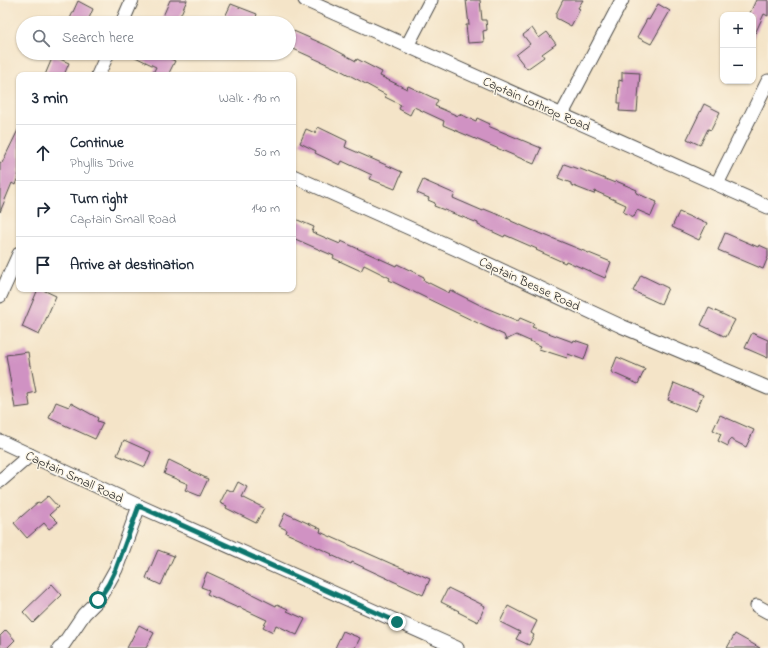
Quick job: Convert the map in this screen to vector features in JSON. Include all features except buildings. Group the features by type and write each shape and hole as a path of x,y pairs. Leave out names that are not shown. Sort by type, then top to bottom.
{"street":[{"path":"125,16 132,0"},
{"name":"Captain Lothrop Road","path":"305,0 768,207"},
{"path":"407,46 431,0"},
{"path":"562,114 622,0"},
{"path":"99,72 105,60"},
{"path":"717,184 768,81"},
{"name":"Captain Besse Road","path":"296,177 456,249 621,326 768,388"},
{"path":"0,296 16,261"},
{"name":"Captain Small Road","path":"0,441 139,506 457,648"},
{"path":"0,480 30,455"},
{"path":"63,647 84,614 98,600 108,585 116,569 139,506"}],"route":[{"path":"98,600 116,569 139,506 397,622"}]}
